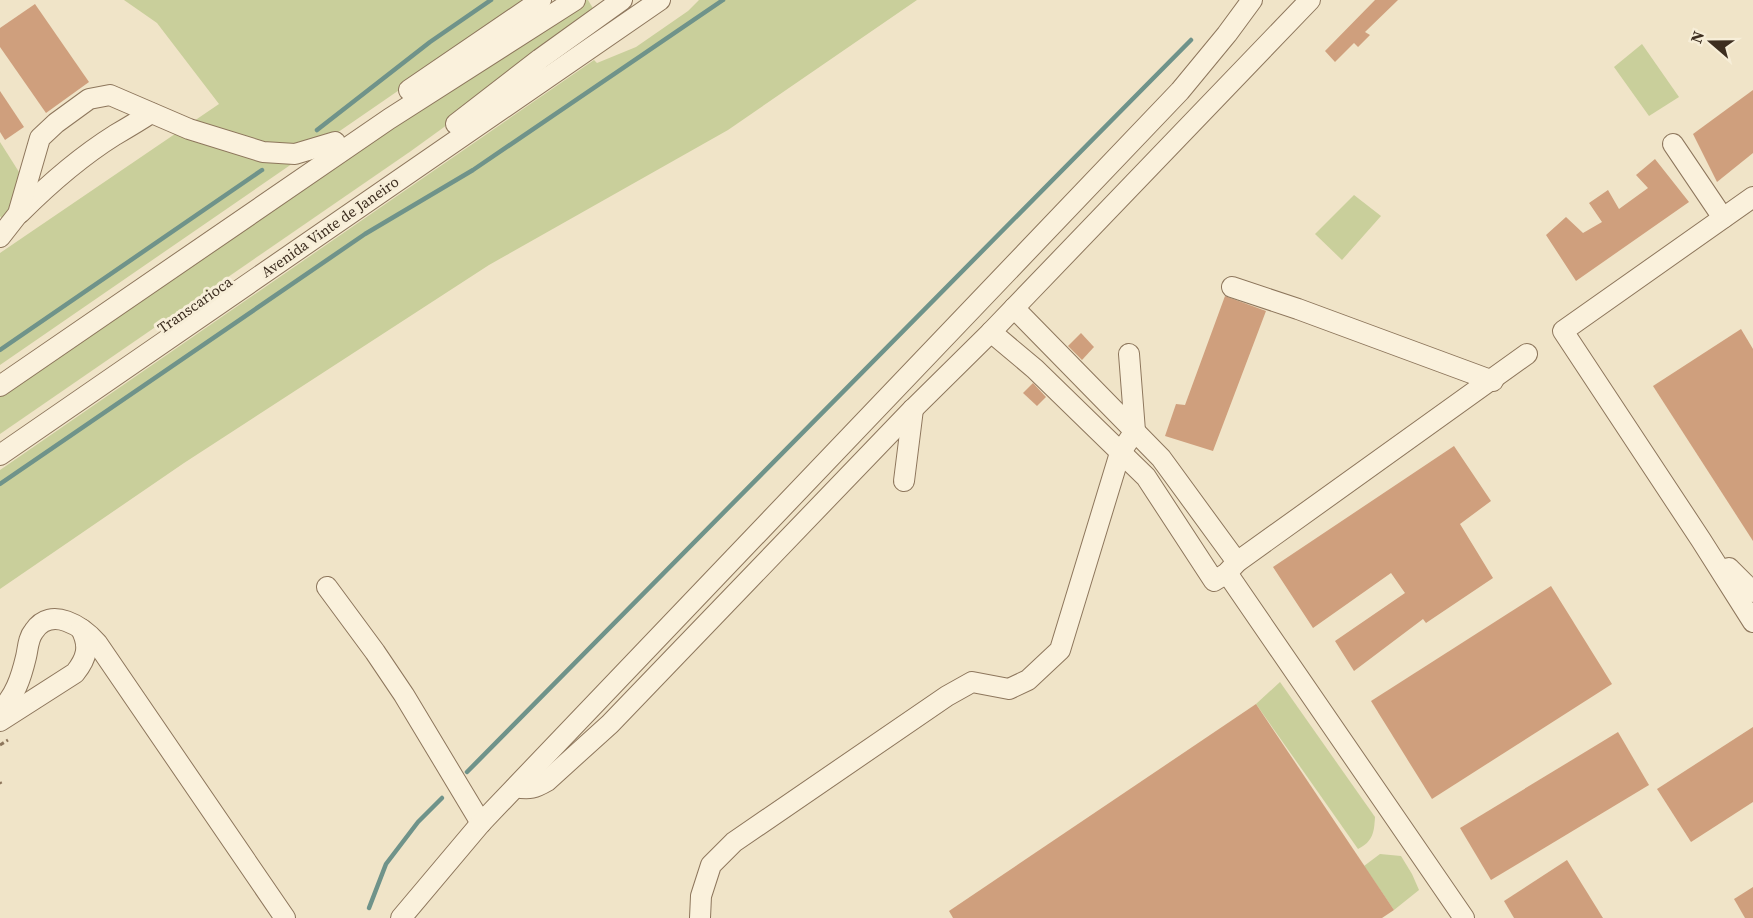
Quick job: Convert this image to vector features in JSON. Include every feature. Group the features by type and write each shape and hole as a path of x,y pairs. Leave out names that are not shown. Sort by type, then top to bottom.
{"street":[{"path":"0,372 541,0"},
{"path":"0,386 389,119 575,0"},
{"name":"Transcarioca","path":"0,440 474,111 610,3 627,6 637,0"},
{"name":"Avenida Vinte de Janeiro","path":"0,455 660,0"},
{"path":"401,918 481,823 1180,91 1227,34 1251,0"},
{"path":"516,787 527,790 547,782 618,715 1310,0"},
{"path":"18,214 40,138 89,99 110,94 189,129 263,152 295,154 335,142"},
{"path":"0,236 18,214 46,188 115,135 151,113"},
{"path":"1673,144 1723,218"},
{"path":"1753,197 1563,332 1753,622"},
{"path":"1232,287 1493,381"},
{"path":"1014,308 1161,458 1226,572 1464,918"},
{"path":"991,332 1025,360 1146,477 1226,572"},
{"path":"1025,360 1045,339"},
{"path":"699,918 701,896 711,865 734,842 947,696 972,682 1009,688 1028,680 1060,650 1120,453 1135,431 1129,354"},
{"path":"1226,572 1493,381 1527,354"},
{"path":"1072,405 1091,386"},
{"path":"904,481 913,409"},
{"path":"1701,540 1753,592"},
{"path":"327,587 393,678 481,823"},
{"path":"0,711 17,687 34,630 45,622 57,620 69,621 81,628 97,643 285,918"},
{"path":"0,721 75,673 82,664 88,646 81,628"}],"path":[{"path":"0,745 8,740"}],"green space":[{"path":"124,0 530,0 0,365 0,253 219,104 157,23"},
{"path":"582,0 588,0 594,10 476,104 0,434 0,391"},
{"path":"699,0 917,0 728,130 489,265 184,463 0,589 0,470 594,60 597,63 636,47 688,11"},
{"path":"1642,44 1679,97 1649,116 1614,67"},
{"path":"0,142 19,172 12,221 5,224 0,216"},
{"path":"1354,195 1381,216 1342,260 1315,234"},
{"path":"1280,682 1375,817 1372,836 1358,849 1256,704"},
{"path":"1380,854 1401,856 1419,890 1394,910 1364,866"}],"building":[{"path":"1375,0 1398,0 1365,32 1370,35 1358,47 1354,43 1335,62 1325,51"},
{"path":"35,4 89,82 46,113 0,47 0,28"},
{"path":"1753,90 1753,153 1717,182 1693,134"},
{"path":"0,91 24,127 5,140 0,132"},
{"path":"1655,159 1689,202 1576,281 1546,235 1566,217 1583,233 1602,222 1589,203 1608,190 1619,209 1648,188 1636,175"},
{"path":"1225,296 1266,311 1213,451 1165,436 1176,404 1185,405"},
{"path":"1741,329 1753,349 1753,541 1653,386"},
{"path":"1081,333 1094,347 1082,360 1068,346"},
{"path":"1033,383 1046,397 1037,406 1023,393"},
{"path":"1454,446 1491,501 1460,524 1493,578 1426,623 1423,619 1354,671 1335,641 1405,593 1391,573 1313,628 1273,567"},
{"path":"1551,586 1612,684 1432,799 1371,701"},
{"path":"1256,704 1394,910 1382,918 953,918 949,911"},
{"path":"1753,727 1753,802 1691,842 1657,789"},
{"path":"1618,732 1649,785 1491,880 1460,828"},
{"path":"1567,860 1603,918 1514,918 1504,901"},
{"path":"1753,887 1753,918 1745,918 1734,899"}],"waterway":[{"path":"317,130 430,42 491,0"},
{"path":"0,484 365,234 473,170 723,0"},
{"path":"467,772 1191,40"},
{"path":"0,350 262,170"},
{"path":"369,908 386,864 418,822 442,798"}]}
